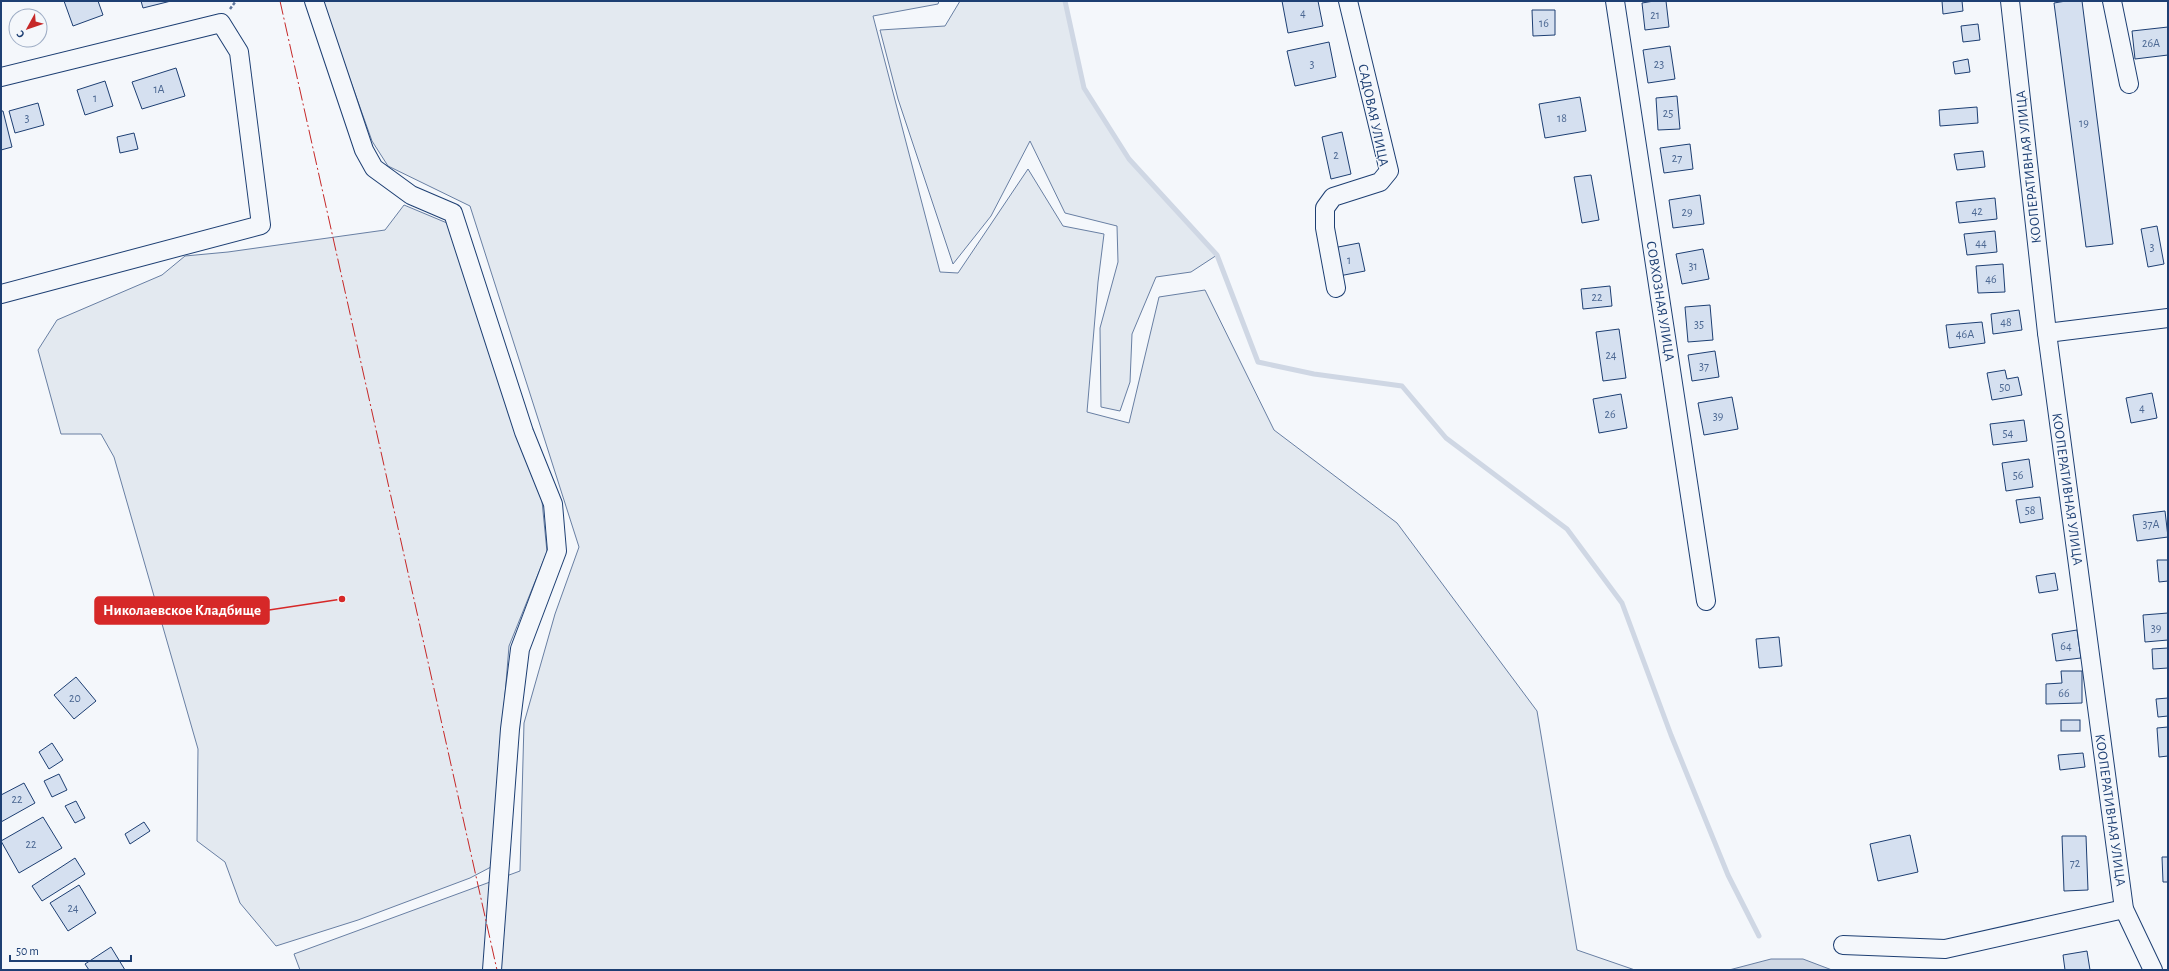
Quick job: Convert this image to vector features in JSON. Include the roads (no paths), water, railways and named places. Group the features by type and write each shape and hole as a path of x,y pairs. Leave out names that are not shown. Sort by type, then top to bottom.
{"street":[{"path":"314,1 364,150 374,168 411,195 453,213 524,432 553,504 557,551 520,649 510,729 501,868 492,970"},
{"name":"САДОВАЯ УЛИЦА","path":"1336,288 1325,228 1325,208 1333,197 1380,182 1389,170 1348,1"},
{"name":"СОВХОЗНАЯ УЛИЦА","path":"1615,1 1706,601"},
{"name":"КООПЕРАТИВНАЯ УЛИЦА","path":"2010,1 2047,333 2124,909 2153,970"},
{"path":"2112,1 2129,84"},
{"path":"1,78 221,22 239,52 261,225 1,294"},
{"path":"2047,333 2168,318"},
{"path":"1843,945 1945,949 2124,909"}],"waterway":[{"path":"1065,1 1084,88 1129,159 1217,255 1258,362 1314,374 1402,386 1446,438 1567,529 1622,603 1671,735 1728,875 1759,936"}],"place":[{"name":"Николаевское Кладбище","path":"342,599"}]}
